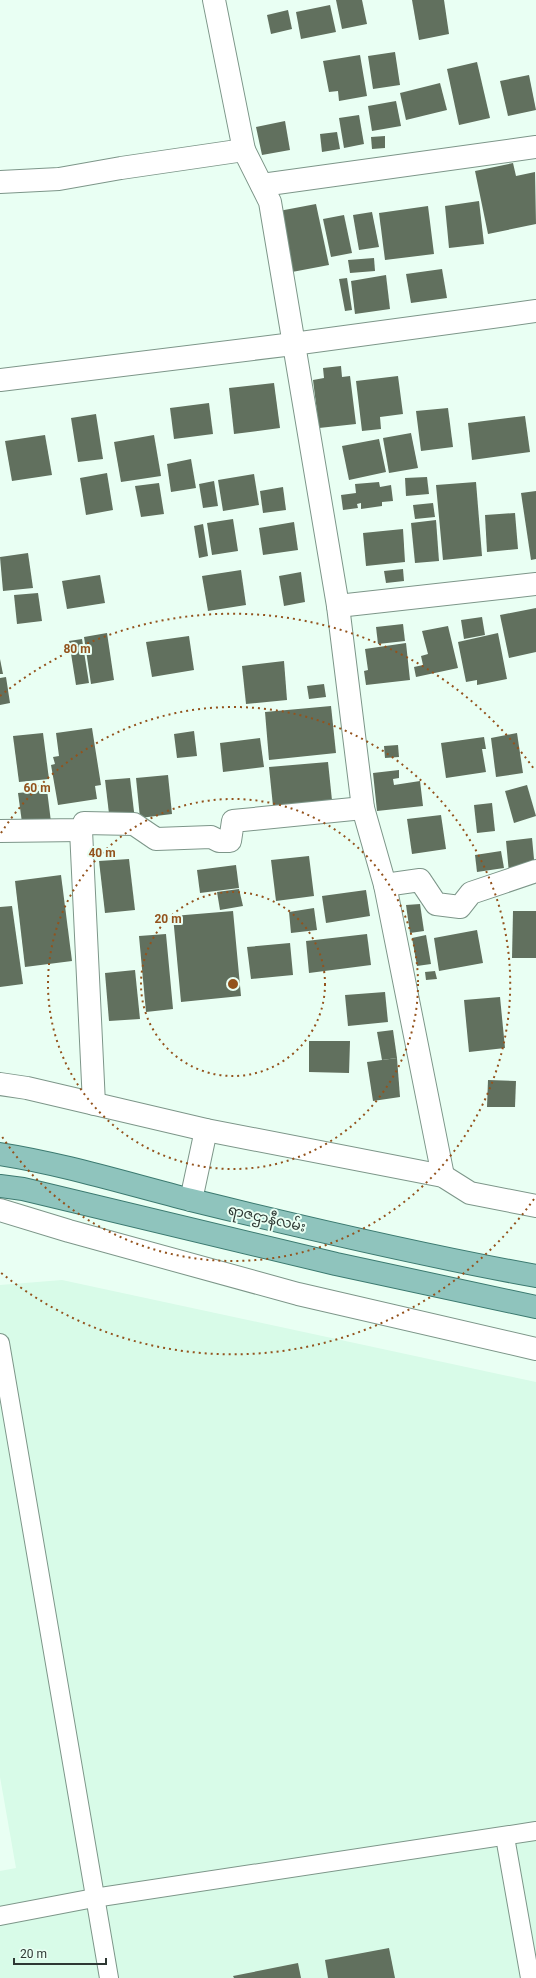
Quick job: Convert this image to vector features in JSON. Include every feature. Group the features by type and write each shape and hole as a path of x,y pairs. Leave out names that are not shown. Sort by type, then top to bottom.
{"main road":[{"name":"ရာဇဌာနီလမ်း","path":"0,1154 28,1158 191,1200 448,1260 536,1276"},
{"name":"ရာဇဌာနီလမ်း","path":"0,1186 23,1190 336,1264 536,1307"}],"street":[{"path":"214,0 244,150 270,202 338,606 363,808 385,885 443,1176"},
{"path":"262,185 536,147"},
{"path":"0,182 59,179 121,168 244,150"},
{"path":"0,380 293,344 536,311"},
{"path":"338,606 536,584"},
{"path":"94,1104 81,830 84,823 134,824 156,839 211,837 220,841 230,840 233,821 363,808"},
{"path":"0,831 81,830"},
{"path":"385,885 420,880 436,904 460,907 471,893 536,871"},
{"path":"0,1084 27,1088 206,1130 443,1176 470,1193 536,1206"},
{"path":"191,1200 206,1130"},
{"path":"0,1210 298,1294 536,1349"}],"lane":[{"path":"0,1343 94,1898 109,1978"},
{"path":"0,1916 94,1898 536,1832"},
{"path":"505,1837 530,1978"}],"shaded area":[{"path":"62,1280 536,1382 536,1978 0,1978 0,1871 16,1868 0,1777 0,1285"}],"building":[{"path":"336,0 362,0 367,24 342,29"},
{"path":"412,0 444,0 449,34 419,40"},
{"path":"330,5 336,32 301,39 296,12"},
{"path":"288,10 292,29 271,34 267,15"},
{"path":"395,52 400,85 373,89 368,56"},
{"path":"360,55 367,96 339,101 338,91 329,92 323,61"},
{"path":"477,62 490,118 459,125 447,69"},
{"path":"529,75 536,110 508,116 500,81"},
{"path":"440,83 447,110 406,120 400,93"},
{"path":"396,101 401,126 372,131 368,106"},
{"path":"359,115 364,144 344,148 339,118"},
{"path":"285,121 290,150 262,155 256,127"},
{"path":"337,132 340,149 322,152 320,134"},
{"path":"385,136 385,148 372,149 371,137"},
{"path":"513,163 516,176 535,172 536,224 488,234 475,171"},
{"path":"479,201 484,244 449,248 445,206"},
{"path":"316,204 329,265 292,272 279,211"},
{"path":"428,206 434,254 385,260 379,213"},
{"path":"372,212 379,247 359,250 353,215"},
{"path":"344,215 352,253 331,257 323,219"},
{"path":"374,258 375,271 350,273 348,260"},
{"path":"442,269 447,298 411,303 406,274"},
{"path":"386,275 390,309 355,314 351,281"},
{"path":"347,278 352,310 345,311 339,279"},
{"path":"341,366 342,377 350,376 356,424 319,428 313,380 324,378 323,368"},
{"path":"398,376 403,414 380,417 381,429 362,431 356,381"},
{"path":"274,383 280,428 234,434 229,388"},
{"path":"209,403 213,434 174,439 170,408"},
{"path":"448,408 453,447 421,451 416,411"},
{"path":"96,414 103,459 78,462 71,418"},
{"path":"525,416 530,452 472,460 468,423"},
{"path":"411,433 418,468 389,473 383,438"},
{"path":"45,435 52,475 12,481 5,441"},
{"path":"154,435 161,476 121,482 114,442"},
{"path":"379,439 386,472 349,480 342,446"},
{"path":"191,459 196,488 171,492 167,464"},
{"path":"107,473 113,510 86,515 80,478"},
{"path":"254,474 259,505 223,511 218,480"},
{"path":"427,477 429,494 406,496 405,478"},
{"path":"214,481 218,506 203,508 199,484"},
{"path":"379,482 380,487 391,485 393,501 382,502 382,506 361,509 361,503 357,504 358,508 343,510 341,495 356,493 355,484"},
{"path":"476,482 482,556 443,560 436,485"},
{"path":"159,483 164,514 141,517 135,486"},
{"path":"283,487 286,510 263,513 260,491"},
{"path":"536,491 536,559 531,560 521,493"},
{"path":"433,503 435,517 415,519 413,505"},
{"path":"515,513 518,549 487,552 485,515"},
{"path":"233,519 238,551 212,555 207,523"},
{"path":"436,520 439,561 415,563 411,523"},
{"path":"294,522 298,550 263,555 259,528"},
{"path":"203,524 208,556 199,558 194,526"},
{"path":"403,529 405,562 366,566 363,533"},
{"path":"28,553 33,588 3,591 0,557"},
{"path":"403,569 404,581 386,583 384,571"},
{"path":"241,570 246,605 208,611 202,576"},
{"path":"301,572 305,602 284,606 279,576"},
{"path":"100,575 105,603 67,609 62,581"},
{"path":"38,593 42,621 17,624 14,595"},
{"path":"536,608 536,652 509,658 500,615"},
{"path":"482,617 485,635 464,639 461,620"},
{"path":"403,624 405,641 378,644 376,627"},
{"path":"448,626 458,668 416,677 414,667 423,665 421,656 428,654 422,631"},
{"path":"107,633 114,680 91,684 84,637"},
{"path":"498,633 507,679 477,685 477,680 466,682 458,642"},
{"path":"189,636 194,670 152,677 146,642"},
{"path":"82,639 89,683 76,685 69,641"},
{"path":"406,643 410,680 366,685 364,671 368,670 365,649"},
{"path":"0,659 3,674 0,674"},
{"path":"284,661 287,700 246,704 242,666"},
{"path":"6,677 10,703 0,705 0,678"},
{"path":"324,684 326,697 309,699 307,686"},
{"path":"331,706 336,753 269,760 265,712"},
{"path":"92,728 101,785 95,786 97,799 58,805 51,765 55,764 53,757 59,756 56,733"},
{"path":"194,731 197,756 177,758 174,734"},
{"path":"43,733 49,779 19,782 13,736"},
{"path":"517,733 523,773 496,777 491,738"},
{"path":"484,737 486,749 482,749 486,772 446,778 441,743"},
{"path":"260,738 264,767 223,772 220,743"},
{"path":"398,745 399,757 385,758 384,746"},
{"path":"328,762 333,810 274,816 269,767"},
{"path":"399,770 399,778 393,779 394,785 420,781 423,806 377,811 373,773"},
{"path":"168,775 172,814 140,818 136,778"},
{"path":"130,778 135,820 110,822 105,780"},
{"path":"527,785 536,816 514,823 505,791"},
{"path":"47,790 52,830 23,830 18,793"},
{"path":"492,803 495,831 477,833 474,805"},
{"path":"441,815 446,849 412,854 407,819"},
{"path":"532,838 535,870 509,873 506,841"},
{"path":"501,851 504,868 477,872 475,855"},
{"path":"309,856 314,896 276,901 271,860"},
{"path":"129,859 135,910 105,913 99,861"},
{"path":"236,865 239,888 200,893 197,870"},
{"path":"61,875 72,961 25,967 15,881"},
{"path":"239,889 243,906 220,910 217,892"},
{"path":"366,890 370,916 326,923 322,896"},
{"path":"420,904 424,931 410,933 406,905"},
{"path":"12,906 23,984 0,987 0,907"},
{"path":"314,908 317,930 291,933 289,912"},
{"path":"233,911 241,996 181,1002 173,916"},
{"path":"513,911 536,911 536,958 512,958"},
{"path":"477,930 483,963 439,971 434,938"},
{"path":"166,934 173,1009 146,1012 139,936"},
{"path":"367,934 371,965 309,973 306,941"},
{"path":"426,935 431,964 417,966 412,938"},
{"path":"290,943 293,975 251,979 247,947"},
{"path":"135,970 140,1019 109,1021 105,973"},
{"path":"435,971 437,979 426,980 425,972"},
{"path":"385,992 388,1022 348,1026 345,995"},
{"path":"500,997 505,1048 469,1052 464,1000"},
{"path":"393,1030 397,1058 382,1060 377,1032"},
{"path":"309,1041 350,1041 349,1073 309,1072"},
{"path":"397,1058 400,1097 373,1101 367,1062"},
{"path":"488,1080 516,1081 515,1107 487,1107"},
{"path":"389,1948 395,1978 328,1978 325,1960"},
{"path":"298,1963 301,1978 234,1978 233,1976"}]}
